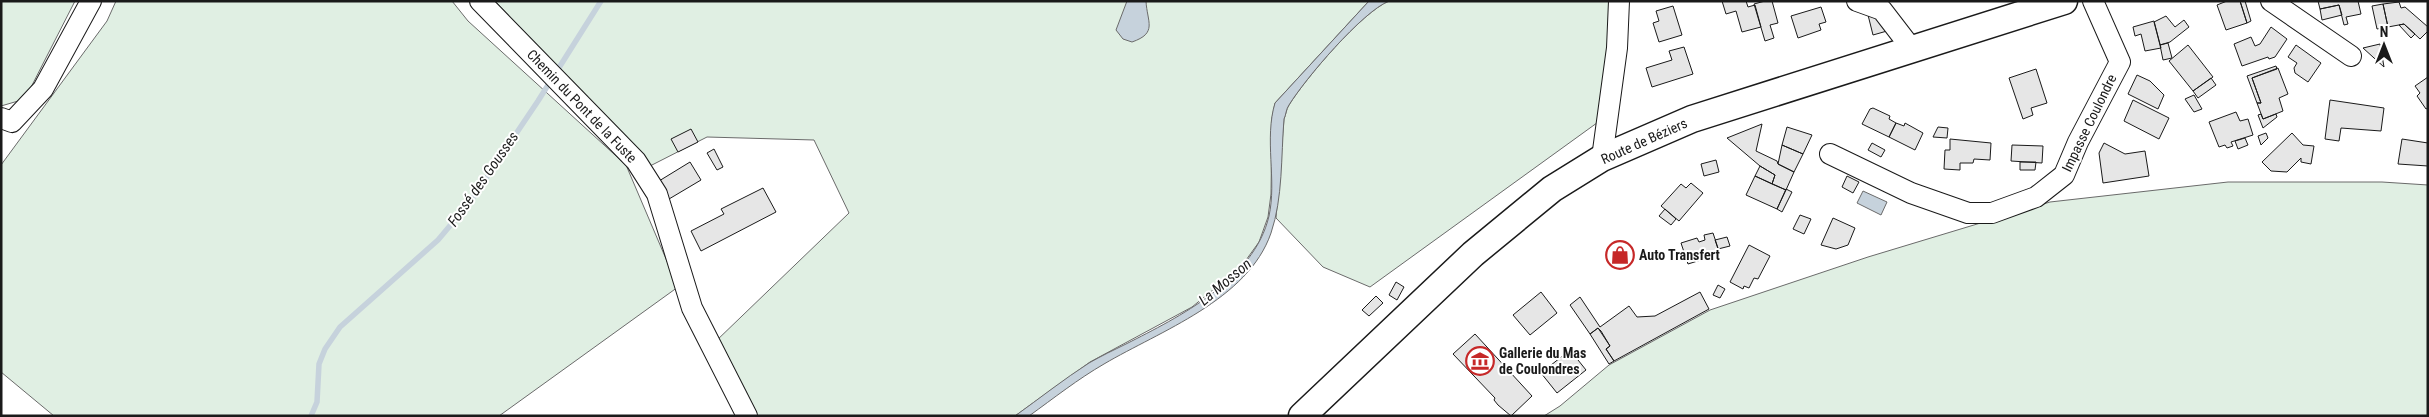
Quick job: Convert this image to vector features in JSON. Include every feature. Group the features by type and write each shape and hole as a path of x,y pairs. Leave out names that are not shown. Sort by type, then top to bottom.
{"main road":[{"name":"Route de Béziers","path":"1302,416 1473,254 1552,189 1602,158 1692,119 1912,49 2034,6 2064,1"}],"street":[{"path":"7,120 43,89 91,1"},
{"name":"Chemin du Pont de la Fuste","path":"480,1 636,161 658,194 692,308 747,416"},
{"path":"1602,158 1617,48 1619,1"},
{"path":"1857,1 1882,10 1912,49"},
{"name":"Impasse Coulondre","path":"1830,154 1911,193 1968,213 1992,213 2036,198 2064,175 2078,142 2120,62 2093,1"},
{"path":"2271,1 2351,56"}],"green space":[{"path":"1,1 75,1 25,99 1,106"},
{"path":"116,1 452,1 468,21 626,165 678,287 499,416 54,416 1,372 1,165 107,21"},
{"path":"495,1 1369,1 1275,103 1272,118 1271,194 1268,217 1259,242 1241,267 1192,307 1090,362 1015,416 757,416 715,342 849,213 814,140 707,137 650,166"},
{"path":"1389,1 1611,1 1601,120 1370,287 1323,267 1276,218 1284,119 1288,107 1308,79 1335,47 1364,18"},
{"path":"2228,182 2382,182 2428,185 2428,416 1544,416 1560,406 1609,365 1710,310 1868,257 2050,202"}],"shaded area":[{"path":"1127,1 1146,1 1149,21 1148,31 1145,35 1132,42 1123,39 1116,30"},
{"path":"1369,1 1389,1 1364,18 1335,47 1308,79 1288,107 1284,119 1280,191 1275,220 1260,257 1243,277 1223,295 1200,311 1094,370 1029,416 1015,416 1089,363 1191,309 1231,278 1248,259 1261,239 1269,216 1272,188 1270,145 1275,103"},
{"path":"1863,191 1887,202 1881,215 1857,203"}],"building":[{"path":"1722,1 1746,1 1748,7 1755,5 1761,27 1742,32 1736,11 1726,14"},
{"path":"1772,1 1778,23 1770,25 1774,38 1765,41 1754,4"},
{"path":"2227,1 2240,1 2247,23 2226,30 2217,5"},
{"path":"2240,1 2245,1 2251,21 2247,23"},
{"path":"2318,1 2358,1 2361,14 2346,17 2348,24 2344,25 2339,5 2320,9"},
{"path":"2399,2 2401,8 2405,7 2428,27 2428,31 2420,39 2404,24 2388,27 2383,4"},
{"path":"2383,4 2388,27 2377,29 2372,6"},
{"path":"2339,5 2342,15 2322,20 2320,9"},
{"path":"1673,6 1682,35 1659,42 1653,23 1659,21 1656,11"},
{"path":"1821,7 1826,22 1819,24 1821,30 1798,38 1791,16"},
{"path":"1868,15 1882,16 1887,31 1873,35"},
{"path":"2166,16 2175,27 2184,20 2189,27 2170,42 2160,45 2154,22"},
{"path":"2154,21 2161,48 2145,51 2141,34 2135,36 2133,27"},
{"path":"2404,24 2415,34 2411,38 2399,25"},
{"path":"2271,27 2287,39 2275,57 2269,59 2268,57 2242,66 2234,44 2251,37 2255,46 2260,44"},
{"path":"2168,43 2172,58 2163,60 2160,45"},
{"path":"2380,44 2384,67 2363,48"},
{"path":"2188,45 2213,77 2193,91 2169,61"},
{"path":"2296,45 2321,63 2308,82 2295,73 2294,68 2297,63 2288,57"},
{"path":"1684,47 1693,74 1652,87 1646,68 1672,60 1669,51"},
{"path":"2276,66 2277,69 2252,78 2261,103 2257,103 2247,76"},
{"path":"2278,68 2288,94 2279,98 2283,111 2263,119 2257,103 2261,103 2252,78"},
{"path":"2036,69 2047,103 2031,108 2033,115 2023,119 2009,78"},
{"path":"2137,75 2150,81 2164,95 2158,109 2128,94"},
{"path":"2428,77 2428,108 2426,109 2417,96 2420,93 2415,86"},
{"path":"2211,78 2216,85 2198,98 2193,91"},
{"path":"2194,95 2202,109 2194,112 2185,99"},
{"path":"2133,100 2169,118 2159,139 2124,121"},
{"path":"2330,100 2384,108 2381,131 2341,128 2339,141 2325,139"},
{"path":"1873,108 1890,116 1889,119 1896,123 1889,137 1862,124 1870,109"},
{"path":"2236,112 2240,121 2248,119 2253,135 2231,142 2233,146 2227,148 2225,145 2219,147 2209,122"},
{"path":"2261,114 2263,119 2276,114 2277,117 2263,128 2258,115"},
{"path":"1896,123 1904,126 1905,123 1923,133 1915,150 1889,137"},
{"path":"1762,124 1756,151 1794,172 1786,190 1772,184 1775,175 1760,166 1727,138"},
{"path":"1787,127 1812,135 1803,154 1782,145"},
{"path":"1938,127 1948,128 1947,138 1933,137"},
{"path":"691,129 698,142 678,152 671,139"},
{"path":"2266,133 2268,138 2261,145 2258,136"},
{"path":"2292,133 2303,145 2314,146 2311,164 2301,162 2301,158 2287,172 2271,171 2262,162"},
{"path":"2245,138 2248,145 2238,149 2235,141"},
{"path":"1950,139 1991,143 1990,160 1974,159 1973,163 1960,163 1960,170 1944,169 1945,150 1950,150"},
{"path":"2402,139 2428,143 2428,166 2398,164"},
{"path":"1872,143 1885,150 1881,157 1868,150"},
{"path":"2104,143 2125,154 2145,151 2149,176 2103,183 2099,153"},
{"path":"1782,145 1803,154 1794,172 1778,164"},
{"path":"2012,145 2043,146 2042,163 2011,161"},
{"path":"714,149 723,167 717,170 707,153"},
{"path":"1716,160 1719,172 1704,176 1701,164"},
{"path":"690,162 701,180 669,199 659,181"},
{"path":"2020,162 2036,162 2035,170 2020,170"},
{"path":"1760,166 1775,175 1772,184 1755,176"},
{"path":"1755,176 1786,190 1777,209 1746,195"},
{"path":"1847,176 1859,182 1853,193 1842,187"},
{"path":"1691,183 1703,193 1679,221 1661,206 1681,184 1686,188"},
{"path":"763,188 776,212 701,251 691,231 724,214 721,209"},
{"path":"1786,189 1792,192 1782,212 1777,209"},
{"path":"1665,209 1676,219 1671,225 1659,216"},
{"path":"1800,215 1811,219 1804,234 1793,229"},
{"path":"1833,218 1855,228 1848,245 1836,249 1821,245"},
{"path":"1713,233 1720,254 1688,264 1681,243 1697,238 1699,242 1705,240 1704,235"},
{"path":"1727,237 1730,246 1718,249 1715,240"},
{"path":"1749,245 1770,256 1758,279 1754,278 1749,288 1744,286 1743,289 1730,282"},
{"path":"1396,282 1404,287 1397,300 1389,295"},
{"path":"1718,285 1725,289 1720,298 1713,295"},
{"path":"1541,292 1557,313 1530,335 1513,315"},
{"path":"1700,292 1709,309 1614,361 1606,349 1610,346 1601,331 1598,328 1590,334 1570,305 1580,297 1600,327 1629,306 1637,317 1655,316"},
{"path":"1376,296 1383,303 1369,316 1362,310"},
{"path":"1598,328 1610,346 1606,349 1614,361 1609,364 1590,334"},
{"path":"1475,334 1532,396 1511,416 1498,405 1494,400 1495,398 1453,354"},
{"path":"1570,350 1586,370 1557,393 1541,373"}],"waterway":[{"name":"Fossé des Gousses","path":"311,416 317,402 319,364 325,349 340,327 438,240 470,202 538,101 601,1"}],"place":[{"name":"Auto Transfert","path":"1620,255"},
{"name":"Gallerie du Mas de Coulondres","path":"1480,361"}],"water label":[{"name":"La Mosson","path":"1225,282"}]}
